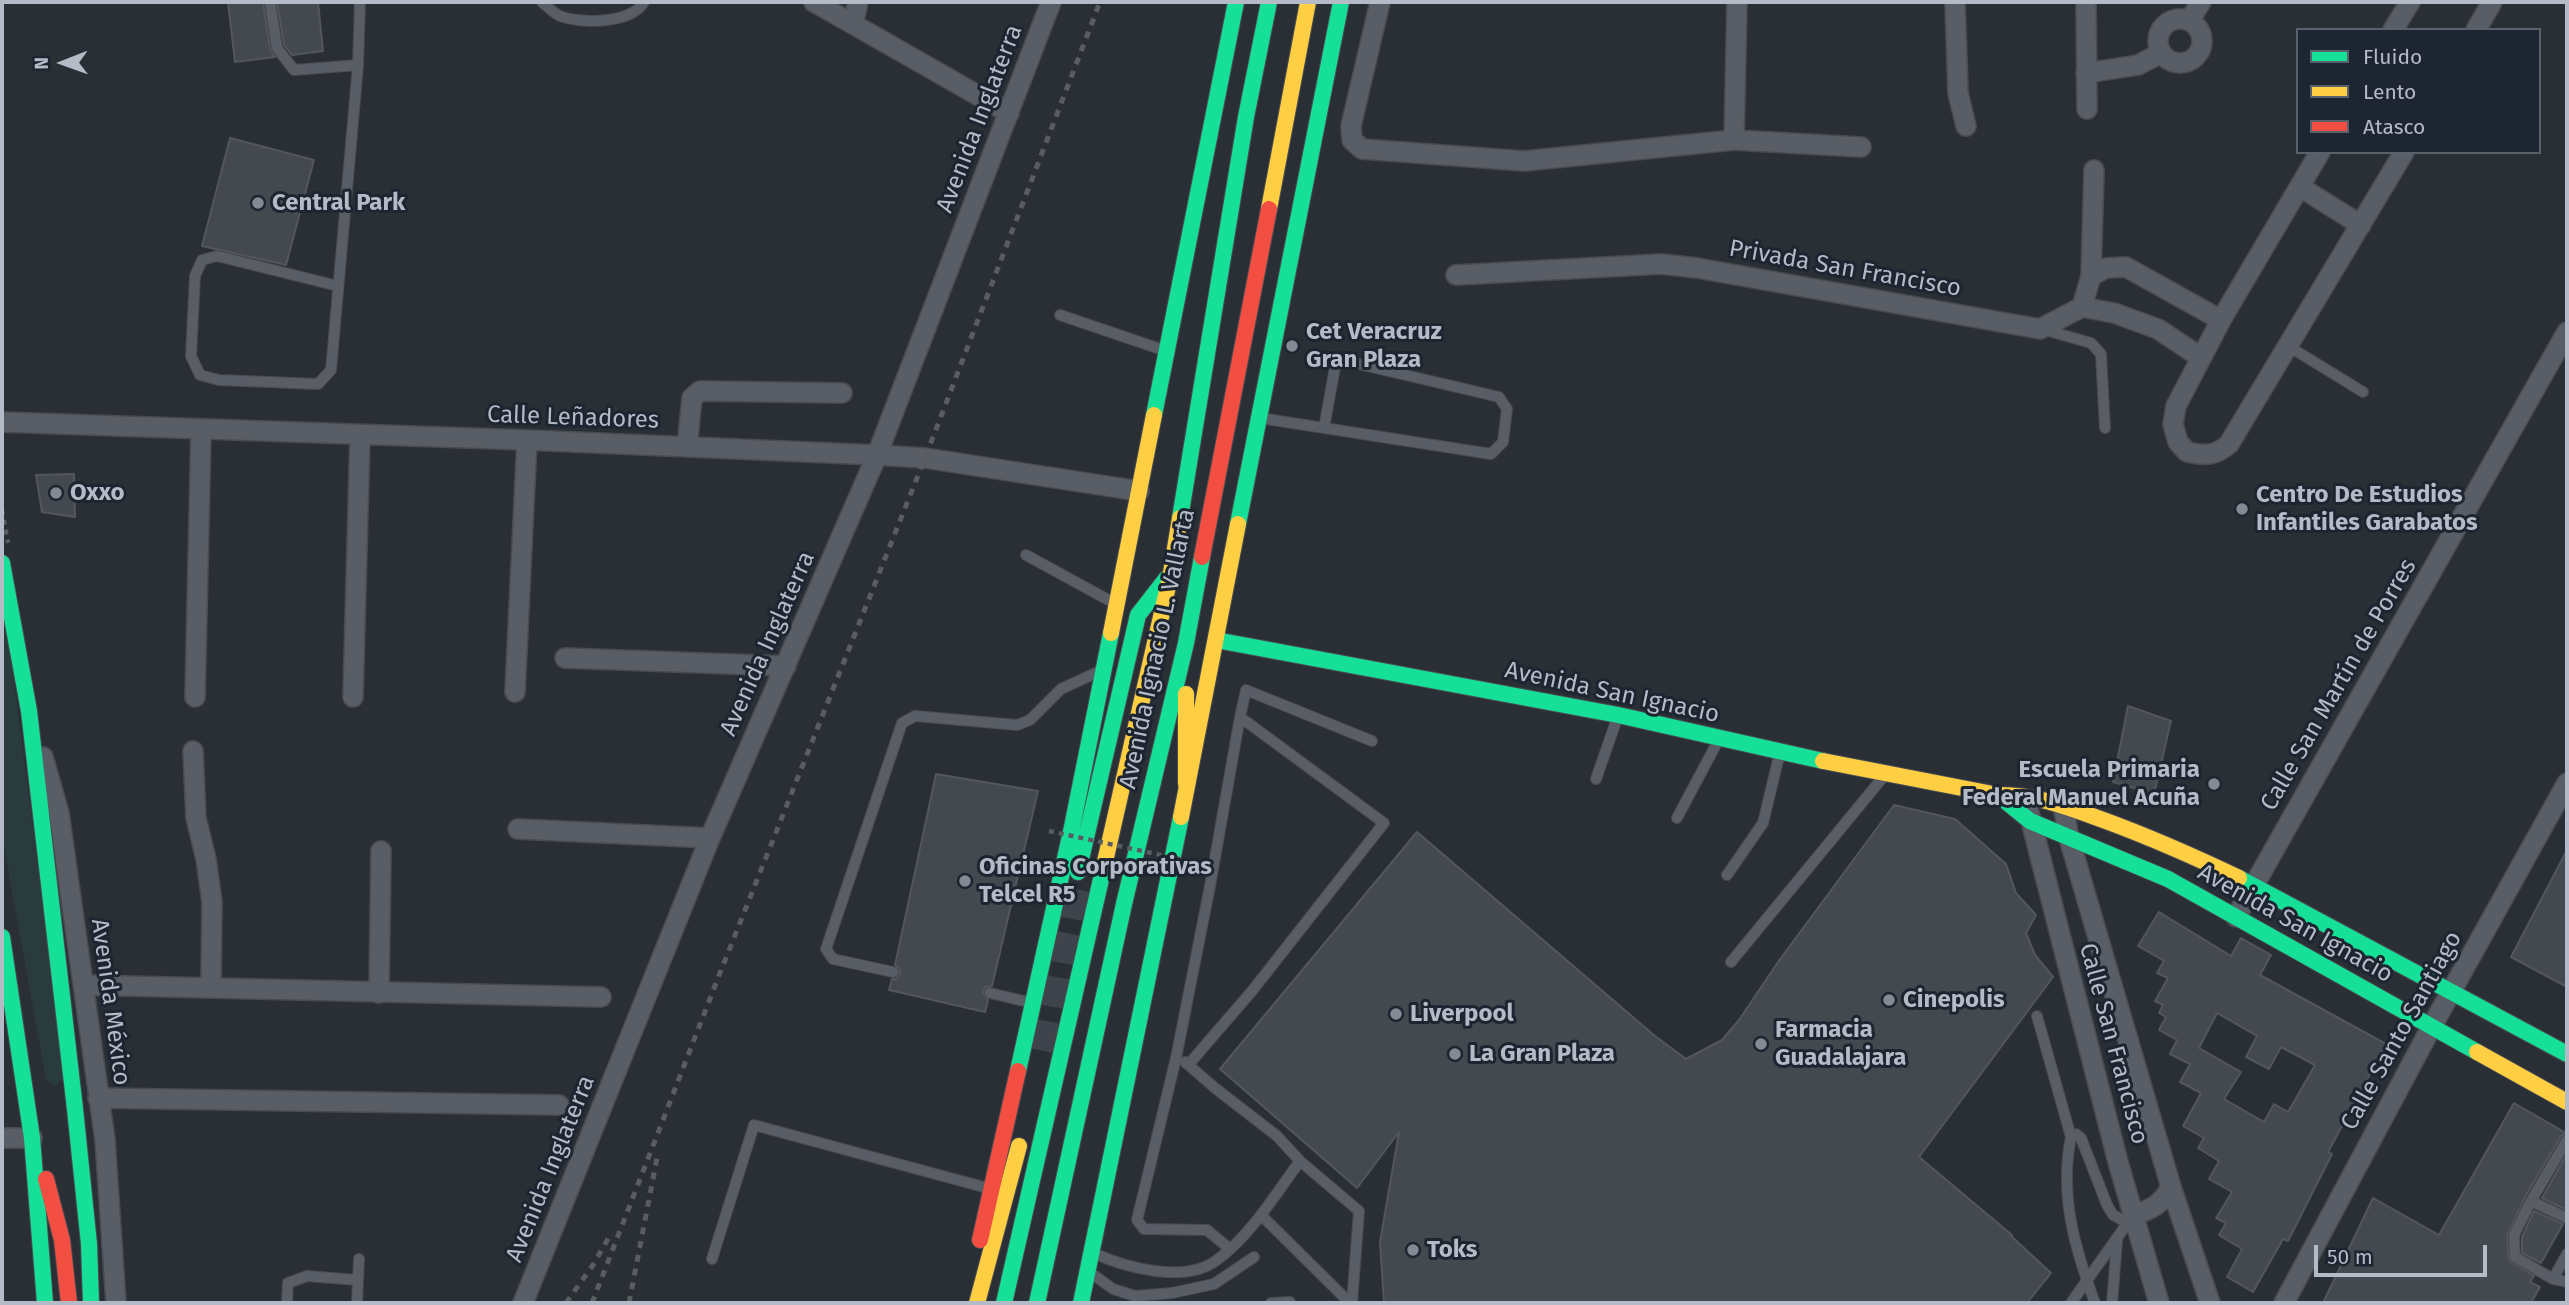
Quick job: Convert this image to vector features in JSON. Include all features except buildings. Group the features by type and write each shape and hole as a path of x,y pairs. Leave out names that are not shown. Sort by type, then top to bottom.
{"main road":[{"name":"Avenida Ignacio L. Vallarta","path":"966,1303 1104,669 1236,2"},
{"name":"Avenida Ignacio L. Vallarta","path":"1004,1303 1171,573 1246,117 1269,2"},
{"name":"Avenida Ignacio L. Vallarta","path":"1037,1303 1124,904 1186,643 1308,2"},
{"path":"1081,1303 1141,1019 1341,2"},
{"name":"Avenida México","path":"2,563 29,711 75,1109 89,1244 91,1303"},
{"path":"1078,872 1138,615 1171,573"},
{"name":"Avenida San Ignacio","path":"1216,640 1618,715 1887,773 1998,794 2027,795 2063,804 2171,845 2255,885 2567,1054"},
{"path":"1186,643 1186,784"},
{"name":"Avenida San Ignacio","path":"1998,794 2030,821 2168,878 2567,1102"},
{"path":"2,937 8,1013 32,1138 45,1303"},
{"path":"977,1303 1023,1132"},
{"path":"32,1138 55,1205 68,1277 69,1303"}],"street":[{"path":"814,2 1009,113"},
{"path":"853,24 858,2"},
{"name":"Avenida Inglaterra","path":"523,1303 710,838 877,455 1051,2"},
{"path":"1380,2 1351,125 1352,139 1362,149 1524,161 1734,140 1861,147"},
{"path":"1734,140 1737,2"},
{"path":"1955,2 1958,93 1966,126"},
{"path":"2085,2 2087,109"},
{"path":"2189,21 2201,2"},
{"path":"2394,28 2410,2"},
{"path":"2477,28 2492,2"},
{"path":"2171,21 2189,21 2197,27 2202,37 2201,47 2197,56 2189,62 2169,61 2161,53 2159,35 2163,27 2171,21"},
{"path":"2086,73 2138,65 2161,53"},
{"path":"2319,154 2200,357 2176,406 2173,424 2178,442 2188,453 2218,453 2229,443 2403,154"},
{"path":"2082,307 2091,276 2094,170"},
{"path":"2300,187 2361,225"},
{"name":"Privada San Francisco","path":"1456,275 1661,264 2040,328"},
{"path":"2091,276 2106,268 2126,267 2221,320"},
{"path":"2040,328 2082,307 2114,313 2158,329 2200,357"},
{"name":"Calle San Martín de Porres","path":"2236,917 2567,332"},
{"path":"687,447 692,398 700,391 842,393"},
{"name":"Calle Leñadores","path":"2,422 877,455 925,458 1139,491"},
{"path":"195,696 201,430"},
{"path":"353,697 360,435"},
{"path":"516,692 527,440"},
{"path":"565,659 786,666"},
{"name":"Avenida México","path":"29,711 60,813 104,1140 117,1303"},
{"path":"193,751 196,818 206,859 212,902 211,988"},
{"name":"Calle Santo Santiago","path":"2284,1303 2451,991 2567,783"},
{"name":"Calle San Francisco","path":"2027,795 2030,821 2131,1219 2159,1303"},
{"name":"Calle San Francisco","path":"2063,804 2069,838 2171,1187 2210,1303"},
{"path":"518,829 710,838"},
{"path":"379,992 382,851"},
{"path":"83,985 601,997"},
{"path":"99,1098 559,1105"},
{"path":"2,1138 32,1138"},
{"path":"2131,1219 2157,1206 2165,1199 2171,1187"}],"lane":[{"path":"270,2 277,48 294,70 358,65"},
{"path":"338,286 217,256 202,260 195,276 191,356 200,375 219,380 317,384 331,370 358,65 360,2"},
{"path":"542,2 558,15 593,21 615,19 640,8 644,2"},
{"path":"1060,315 1167,352"},
{"path":"2040,328 2091,343 2101,354 2105,428"},
{"path":"2288,346 2363,392"},
{"path":"1259,418 1324,428 1491,453 1503,442 1507,409 1499,397 1346,361 1335,368 1324,428"},
{"path":"1026,555 1117,605 1159,624"},
{"path":"893,972 833,959 826,949 902,723 915,716 1017,725 1030,720 1061,689 1104,669"},
{"path":"1230,1249 1207,1230 1144,1229 1137,1220 1176,1058 1246,690 1372,741"},
{"path":"1595,779 1618,715"},
{"path":"1189,1064 1252,991 1384,823 1240,717"},
{"path":"1677,818 1720,738"},
{"path":"1727,875 1763,823 1780,752"},
{"path":"1731,962 1887,773"},
{"path":"990,993 1033,1003"},
{"path":"2037,1016 2071,1137 2066,1160 2068,1215 2095,1303"},
{"path":"1176,1058 1189,1064 1215,1088 1277,1136 1300,1161 1359,1211 1351,1303"},
{"path":"712,1259 754,1125 991,1189"},
{"path":"2071,1137 2076,1134 2081,1138 2113,1215 2131,1219 2071,1303"},
{"path":"2566,1147 2531,1201 2514,1235 2515,1257 2553,1279 2567,1282"},
{"path":"1092,1252 1141,1269 1189,1271 1215,1262 1261,1215 1300,1161"},
{"path":"2531,1201 2567,1218"},
{"path":"1261,1215 1351,1303"},
{"path":"2112,1303 2118,1240"},
{"path":"2553,1279 2567,1254"},
{"path":"1088,1270 1113,1289 1135,1296 1172,1293 1214,1284 1254,1257"},
{"path":"357,1303 359,1259"},
{"path":"286,1303 288,1283 307,1276 358,1280"},
{"path":"1271,1303 1290,1302"}],"path":[{"path":"1049,831 1184,860"}],"shaded area":[{"path":"2,588 65,1077 55,1086 46,1079 2,836"}],"tunnel":[{"path":"1044,1051 1078,872"}],"railway":[{"path":"592,1303 925,458 1100,2"},
{"path":"629,1303 657,1158"},
{"path":"566,1303 609,1237"}],"traffic: fast":[{"path":"1154,415 1236,2"},
{"path":"1180,518 1246,117 1269,2"},
{"path":"1238,524 1341,2"},
{"path":"1037,1303 1124,904 1186,643 1202,557"},
{"path":"2,563 29,711 75,1109 89,1244 91,1303"},
{"path":"1078,872 1138,615 1166,579"},
{"path":"1018,1071 1072,827 1111,633"},
{"path":"1216,640 1618,715 1823,761"},
{"path":"1998,795 2030,821 2168,879 2477,1052"},
{"path":"1081,1303 1181,817"},
{"path":"1004,1303 1104,866"},
{"path":"2239,878 2567,1054"},
{"path":"2,937 32,1138 45,1303"}],"traffic: slow":[{"path":"1269,209 1308,2"},
{"path":"1111,633 1154,415"},
{"path":"1104,866 1171,573 1180,518"},
{"path":"1181,817 1238,524"},
{"path":"1186,694 1186,784"},
{"path":"1823,761 2053,803 2140,834 2239,878"},
{"path":"2477,1052 2567,1102"},
{"path":"977,1303 1019,1146"}],"traffic: jam":[{"path":"1202,557 1269,209"},
{"path":"980,1240 1018,1071"},
{"path":"46,1179 62,1240 69,1303"}],"place":[{"name":"Central Park","path":"258,203"},
{"name":"Cet Veracruz Gran Plaza","path":"1292,346"},
{"name":"Oxxo","path":"56,493"},
{"name":"Centro De Estudios Infantiles Garabatos","path":"2242,509"},
{"name":"Escuela Primaria Federal Manuel Acuña","path":"2214,784"},
{"name":"Oficinas Corporativas Telcel R5","path":"965,881"},
{"name":"Cinepolis","path":"1889,1000"},
{"name":"Liverpool","path":"1396,1014"},
{"name":"Farmacia Guadalajara","path":"1761,1044"},
{"name":"La Gran Plaza","path":"1455,1054"},
{"name":"Toks","path":"1413,1250"}]}
